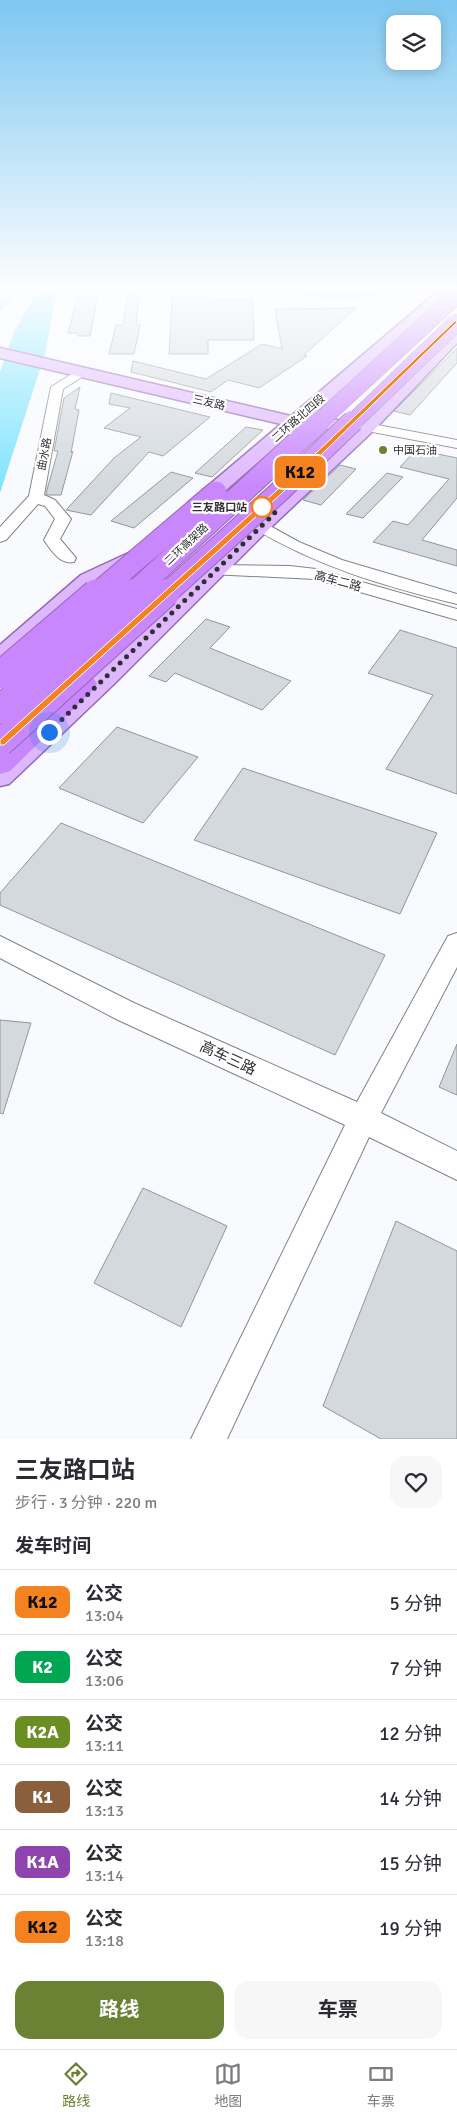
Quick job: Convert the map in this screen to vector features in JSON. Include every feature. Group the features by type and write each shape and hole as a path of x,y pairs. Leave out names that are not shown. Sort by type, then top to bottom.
{"highway":[{"name":"二环高架路","path":"0,709 152,576 392,353"},
{"name":"二环高架路","path":"0,743 271,499 425,353"},
{"path":"0,675 364,367 388,357"},
{"path":"0,764 375,409 382,396"}],"main road":[{"name":"三友路","path":"1,353 294,422 366,426"},
{"name":"二环路北四段","path":"0,657 88,580 143,552 374,353"},
{"path":"0,777 106,679 366,426 438,353"}],"street":[{"name":"曲水路","path":"36,497 57,386 81,372"},
{"path":"366,426 457,444"},
{"path":"0,536 36,497 50,503 64,519 52,540 68,558"},
{"name":"高车二路","path":"262,526 293,545 336,564 457,599"},
{"name":"高车二路","path":"216,570 290,571 316,574 457,616"},
{"path":"209,1439 363,1119 457,943"},
{"name":"高车三路","path":"0,946 125,1011 363,1119 457,1166"}],"water":[{"path":"7,353 45,353 0,493 0,372"}],"building":[{"path":"109,353 134,353 134,354"},
{"path":"169,353 208,353 208,354"},
{"path":"247,353 306,353 304,355 307,356 259,388 228,380 211,392 131,372 133,361 206,379"},
{"path":"452,353 457,353 457,363 410,415 394,411"},
{"path":"80,387 75,409 79,410 71,453 73,451 61,495 48,495 46,494 58,451 54,451 64,398"},
{"path":"111,393 210,417 163,456 149,452 91,515 66,510 114,458 141,437 104,428 130,408 109,404"},
{"path":"246,427 263,430 212,477 195,473"},
{"path":"414,452 435,457 438,454 457,458 457,498 422,540 457,550 457,566 373,542 393,521 408,525 449,479 400,467"},
{"path":"340,465 356,469 321,505 303,500"},
{"path":"171,472 193,478 134,528 111,521"},
{"path":"387,473 403,477 363,518 346,514"},
{"path":"206,619 230,627 210,648 291,681 262,710 175,673 166,682 149,676"},
{"path":"400,630 457,648 457,794 386,769 433,695 368,673"},
{"path":"117,727 198,757 143,823 59,788"},
{"path":"243,768 437,833 400,914 194,840"},
{"path":"61,823 385,955 335,1055 0,905 0,893"},
{"path":"0,1020 31,1023 3,1114 0,1113"},
{"path":"457,1044 457,1095 439,1087"},
{"path":"143,1188 227,1226 181,1327 94,1283"},
{"path":"396,1221 457,1251 457,1439 381,1439 323,1406"}],"bus line":[{"name":"K12","path":"0,743 279,492 425,353"}],"place":[{"name":"中国石油","path":"383,450"},
{"name":"三友路口站","path":"262,507"}],"route":[{"path":"49,732 106,679 275,513 262,507"}]}
